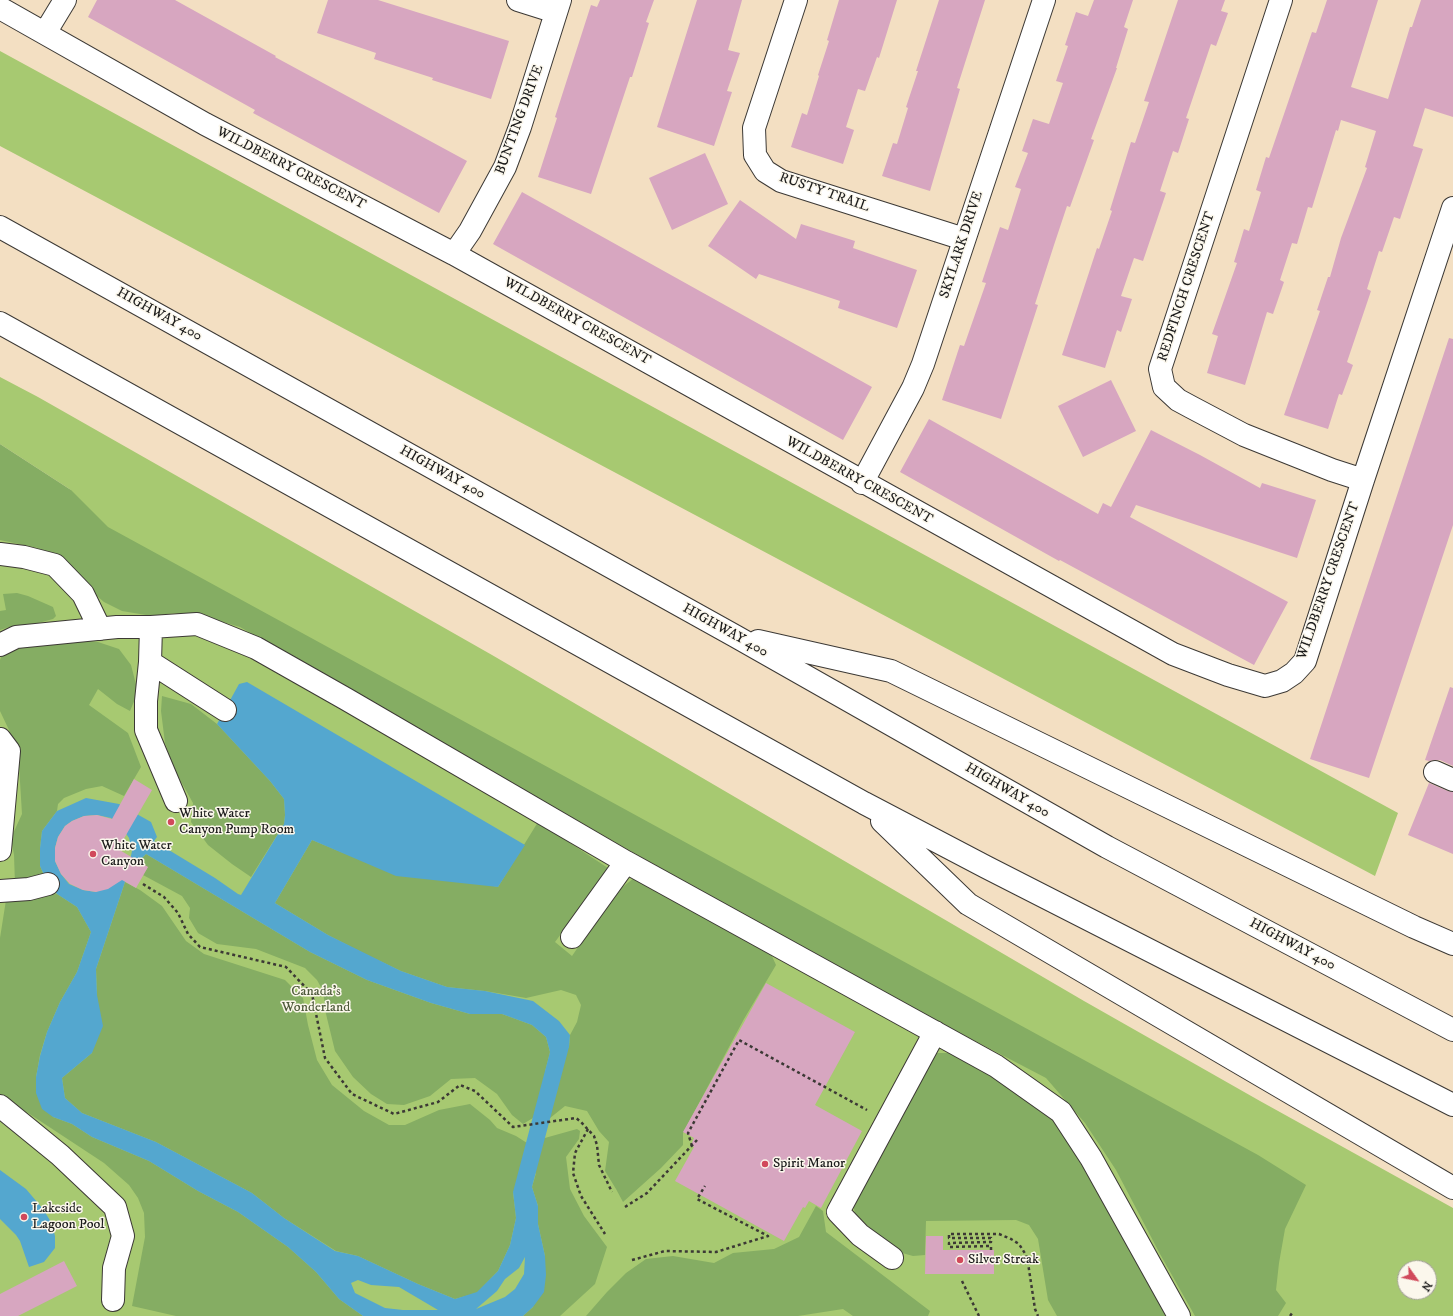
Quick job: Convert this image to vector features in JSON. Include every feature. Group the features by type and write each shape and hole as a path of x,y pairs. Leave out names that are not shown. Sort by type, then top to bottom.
{"main road":[{"path":"45,33 64,0"},
{"path":"518,0 558,6"},
{"name":"RUSTY TRAIL","path":"796,0 754,128 755,154 766,171 781,181 964,239"},
{"name":"SKYLARK DRIVE","path":"862,483 913,388 923,364 1044,0"},
{"name":"REDFINCH CRESCENT","path":"1281,0 1160,369 1164,387 1178,400 1191,408 1244,435 1332,470 1363,480"},
{"name":"BUNTING DRIVE","path":"454,254 470,231 505,167 520,127 558,6"},
{"name":"WILDBERRY CRESCENT","path":"0,8 205,124 454,254 862,483 1173,654 1228,675 1265,686 1282,681 1294,673 1305,661 1453,208"},
{"name":"HIGHWAY 400","path":"0,227 735,636 1107,847 1453,1030"},
{"path":"0,322 864,803 986,867 1453,1105"},
{"path":"0,554 24,557 55,565 83,594 100,629"},
{"path":"0,644 16,637 117,627 151,627 197,624 256,648 346,698 626,862 996,1066 1062,1112 1091,1158 1179,1316"},
{"path":"151,627 150,662 146,701 146,730 176,801"},
{"path":"735,636 891,671 1414,927 1453,944"},
{"path":"150,662 225,710"},
{"path":"0,739 9,751 0,850"},
{"path":"864,803 968,904 1453,1188"},
{"path":"572,937 626,862"},
{"path":"0,891 29,889 48,884"},
{"path":"892,1258 860,1235 838,1212 935,1032"},
{"path":"0,1106 60,1155 115,1207 123,1236 114,1268 113,1300"}],"path":[{"path":"143,884 164,897 178,913 188,934 200,947 286,967 312,994 325,1058 352,1094 394,1114 438,1102 460,1085 475,1091 513,1127 576,1118 594,1136 597,1145 599,1166 612,1192"},
{"path":"692,1146 688,1133 739,1040 887,1121"},
{"path":"588,1129 575,1153 573,1173 581,1196 605,1234"},
{"path":"625,1207 647,1193 698,1140"},
{"path":"632,1260 665,1251 716,1252 768,1236 697,1199 705,1186"},
{"path":"991,1250 991,1246 949,1246 949,1243 991,1242 991,1238 949,1238 949,1234 999,1234 1007,1236 1022,1247 1026,1254 1035,1309 1038,1316"},
{"path":"962,1281 979,1316"},
{"path":"1290,1316 1293,1312"}],"green space":[{"path":"0,51 1398,813 1375,876 0,146"},
{"name":"Canada's Wonderland","path":"0,377 38,397 492,655 1084,1001 1453,1208 1453,1316 0,1316 0,468 71,490 0,444"},
{"path":"0,444 71,490 108,527 1258,1155 1306,1185 1285,1229 1276,1290 1286,1303 1278,1316 1195,1316 1160,1254 1116,1170 1085,1123 1046,1078 828,964 240,627 199,615 174,613 152,616 122,611 104,602 38,548 0,540"},
{"path":"17,593 53,607 56,616 53,619 31,625 12,626 0,630 0,611 6,610 3,594"},
{"path":"74,640 98,642 119,649 131,665 138,692 130,711 117,704 98,689 89,705 128,733 141,767 124,796 102,786 86,789 64,798 58,804 57,811 42,831 40,866 44,875 15,884 14,855 11,838 22,814 18,749 0,711 0,660 2,655 30,642"},
{"path":"162,696 191,704 217,724 270,781 284,799 284,824 251,877 208,845 191,822 193,803 174,769 165,743 161,711"},
{"path":"538,822 608,868 555,942 572,956 615,893 634,878 656,886 771,954 776,965 744,1019 683,1133 683,1145 661,1168 623,1202 605,1171 609,1142 599,1131 587,1111 565,1106 550,1118 533,1118 523,1124 512,1115 497,1094 475,1078 451,1079 430,1096 404,1105 387,1104 371,1094 353,1077 335,1051 326,1014 323,991 317,980 305,968 256,949 217,944 198,933 189,918 190,908 182,896 143,875 148,867 140,862 137,863 146,854 310,952 367,980 431,1003 470,1014 502,1014 532,1025 546,1037 550,1052 545,1072 569,1047 570,1035 577,1022 581,1005 576,995 561,990 526,998 485,991 447,987 401,971 365,954 328,935 275,903 312,840 346,854 498,887"},
{"path":"125,882 140,890 162,906 186,941 204,954 285,980 303,998 317,1060 332,1085 364,1111 389,1125 405,1125 439,1110 470,1104 490,1120 497,1128 516,1136 527,1143 577,1129 580,1131 579,1139 566,1157 570,1189 584,1216 607,1247 595,1284 560,1316 523,1316 533,1307 545,1256 538,1224 538,1206 532,1187 536,1173 513,1192 516,1218 510,1245 498,1271 477,1293 455,1299 418,1284 358,1256 336,1251 284,1218 252,1193 156,1142 82,1113 65,1098 62,1078 92,1053 97,995 96,969"},
{"path":"57,894 77,907 91,932 77,972 60,1002 47,1032 40,1055 36,1077 53,1117 72,1124 92,1137 149,1161 198,1191 238,1212 288,1247 316,1272 339,1299 363,1316 176,1316 132,1306 145,1237 144,1213 138,1198 129,1185 104,1163 25,1111 0,1097 0,938 6,900"},
{"path":"928,1053 957,1053 1053,1116 1169,1316 1057,1316 1048,1300 1038,1239 1029,1225 1016,1220 926,1221 925,1255 913,1256 895,1251 855,1214 853,1204"},
{"path":"816,1206 823,1211 826,1232 930,1311 928,1316 853,1316 843,1309 798,1316 586,1316 626,1273 646,1259 673,1256 714,1263 733,1253 774,1249 799,1237"}],"water":[{"path":"247,682 525,845 498,887 396,876 312,840 275,903 328,935 401,971 447,987 485,991 533,1001 559,1021 570,1035 569,1047 532,1187 538,1206 538,1224 545,1256 546,1275 544,1292 533,1307 523,1316 363,1316 339,1299 316,1272 288,1247 238,1212 198,1191 149,1161 92,1137 72,1124 53,1117 42,1109 36,1093 36,1077 40,1056 47,1032 60,1002 77,972 91,932 77,907 57,894 48,884 40,866 42,831 57,811 86,798 119,804 151,822 157,837 154,841 241,895 284,824 285,815 284,799 270,781 217,724 239,684","holes":["97,815 111,818 129,838 132,851 128,870 96,892 83,890 69,884 61,874 55,861 55,848 58,837 65,826 84,816","146,854 310,952 367,980 431,1003 470,1014 502,1014 532,1025 546,1037 550,1052 513,1192 516,1218 510,1245 498,1271 477,1292 455,1299 418,1284 358,1256 335,1251 284,1218 252,1193 156,1142 82,1113 65,1098 62,1078 92,1053 103,1026 97,995 96,969 125,882 137,863","525,1257 524,1274 515,1289 505,1297 476,1309 497,1291 505,1279 519,1268","358,1280 371,1285 399,1287 438,1310 403,1310 385,1308 355,1293 351,1283"]},
{"name":"Lakeside Lagoon Pool","path":"0,1170 26,1189 43,1209 51,1222 55,1236 55,1248 44,1262 29,1267 20,1241 0,1219"}],"building":[{"path":"97,0 175,0 276,56 275,57 467,161 439,213 253,113 255,110 88,17"},
{"path":"328,0 378,0 509,41 491,99 374,59 376,53 317,33"},
{"path":"600,0 654,0 646,22 649,23 632,77 630,77 591,194 538,177 557,118 555,117 591,5 597,7"},
{"path":"697,0 742,0 728,50 740,53 727,91 732,92 714,146 657,127"},
{"path":"839,0 897,0 879,58 877,57 865,91 858,89 846,127 854,130 843,164 791,147 802,113 807,115 829,41 827,40"},
{"path":"939,0 985,0 957,88 960,89 930,191 882,176 893,143 897,144 908,108 906,107 918,71 916,71"},
{"path":"1094,0 1133,0 1124,27 1128,29 1117,68 1091,139 1094,140 1070,207 1067,206 1054,245 1035,304 1038,305 1001,419 942,400 960,345 964,346 986,283 982,282 1000,227 1008,230 1021,189 1015,187 1028,153 1022,151 1033,119 1049,124 1063,83 1056,81 1068,46 1065,45 1076,12 1088,16"},
{"path":"1178,0 1225,0 1221,11 1228,13 1216,46 1211,44 1186,118 1189,119 1178,153 1173,151 1160,191 1166,193 1143,261 1134,258 1121,296 1132,299 1121,332 1117,330 1105,368 1062,355 1097,248 1099,249 1112,211 1110,210 1131,142 1135,143 1149,102 1144,101"},
{"path":"1327,0 1378,0 1351,87 1388,99 1410,27 1412,27 1421,0 1453,0 1453,117 1425,108 1413,146 1423,149 1400,219 1394,217 1382,252 1379,251 1367,289 1371,291 1347,362 1353,365 1342,395 1339,394 1328,429 1284,415 1320,311 1317,310 1328,277 1330,277 1341,238 1367,168 1365,167 1376,131 1341,120 1338,131 1336,130 1312,208 1308,207 1297,244 1292,243 1280,280 1284,282 1273,314 1267,312 1245,385 1207,373 1218,336 1212,334 1237,263 1234,262 1244,229 1249,231 1261,192 1256,190 1266,157 1269,158 1312,32 1316,33"},
{"path":"705,153 728,204 672,230 649,178"},
{"path":"522,192 872,387 843,440 493,244"},
{"path":"740,200 796,239 801,224 855,241 853,248 917,270 897,328 838,308 840,301 759,274 756,279 708,246"},
{"path":"1449,338 1453,339 1453,525 1369,778 1310,759"},
{"path":"1111,380 1136,431 1083,457 1058,406"},
{"path":"929,419 1098,514 1103,503 1111,507 1151,430 1260,488 1262,483 1316,500 1297,558 1136,505 1130,517 1288,602 1254,665 1060,560 1059,561 900,472"},
{"path":"1450,687 1453,688 1453,766 1440,760 1425,760"},
{"name":"White Water Canyon","path":"134,779 152,790 118,849 148,867 136,888 122,880 108,889 96,892 83,890 70,884 61,874 55,861 55,848 58,837 65,826 84,816 97,815 112,819"},
{"path":"1429,783 1453,792 1453,854 1408,835"},
{"name":"Spirit Manor","path":"766,983 855,1032 815,1105 862,1131 821,1208 809,1201 805,1208 803,1207 784,1241 675,1181 694,1147 691,1145 694,1138 683,1132"},
{"name":"Silver Streak","path":"926,1236 943,1236 943,1250 994,1250 994,1274 925,1274"},
{"path":"64,1261 77,1286 18,1316 0,1316 0,1294"}],"place":[{"name":"White Water Canyon Pump Room","path":"171,822"},
{"name":"White Water Canyon","path":"93,854"},
{"name":"Spirit Manor","path":"765,1164"},
{"name":"Lakeside Lagoon Pool","path":"24,1217"},
{"name":"Silver Streak","path":"960,1260"}]}
